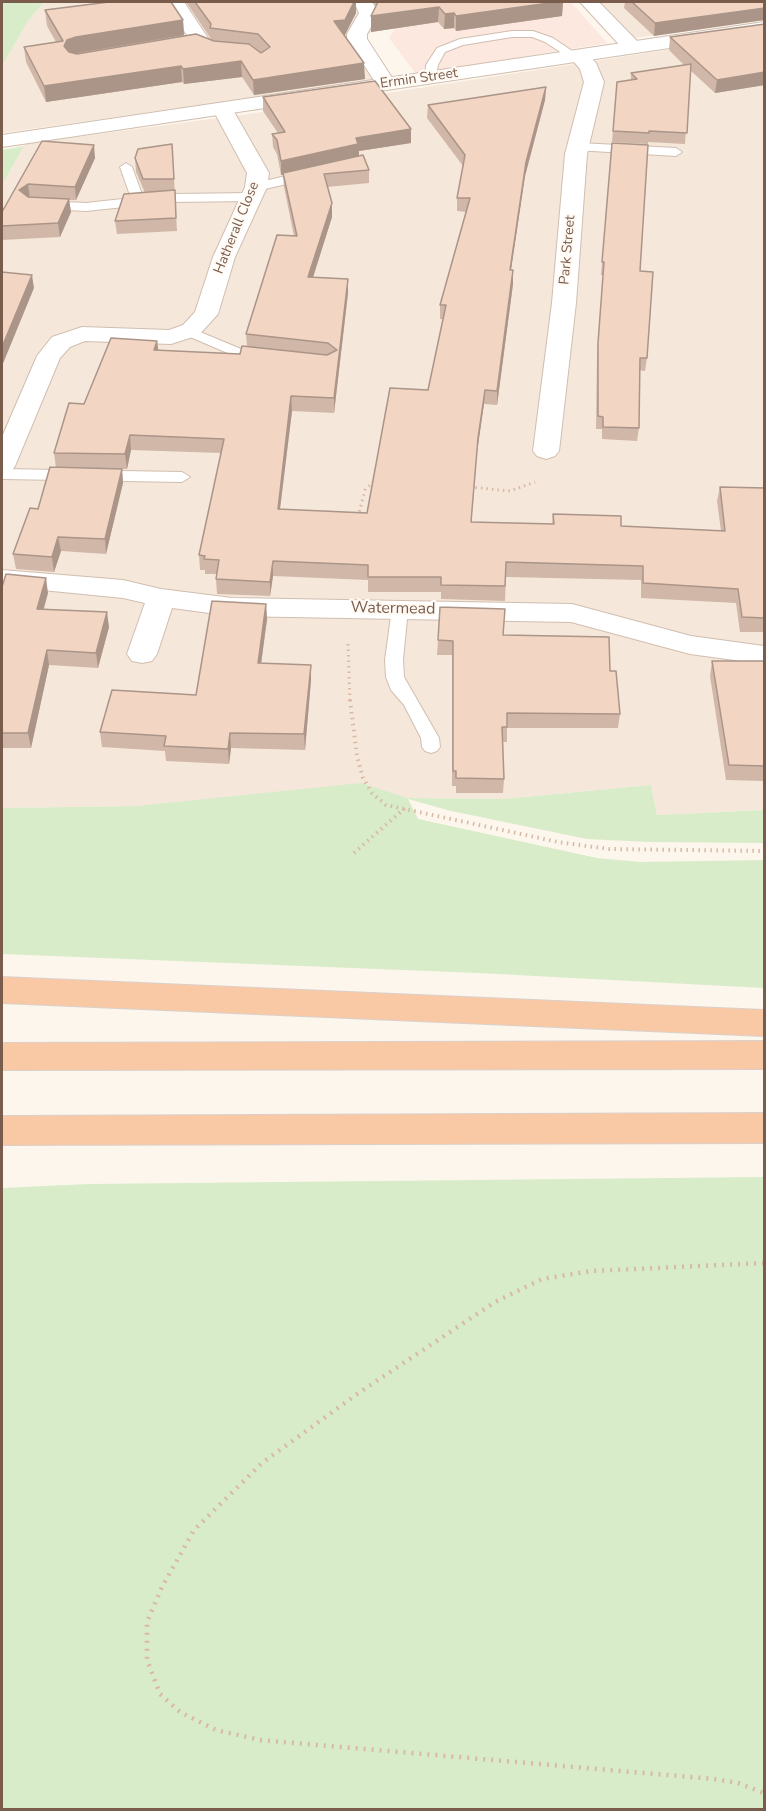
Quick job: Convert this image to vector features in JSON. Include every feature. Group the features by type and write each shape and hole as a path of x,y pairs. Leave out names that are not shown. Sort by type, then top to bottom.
{"highway":[{"path":"2,990 765,1023"},
{"path":"2,1057 765,1056"},
{"path":"2,1131 765,1128"},
{"path":"2,1140 165,1130"}],"street":[{"path":"144,51 205,45 175,2"},
{"path":"363,2 369,13 357,34 357,39 386,84"},
{"path":"589,2 633,48"},
{"name":"Ermin Street","path":"2,141 765,28"},
{"name":"Park Street","path":"546,451 564,303 576,154 594,82 589,67 577,56"},
{"name":"Hatherall Close","path":"188,331 206,314 224,257 254,192 258,173 223,110"},
{"path":"2,466 49,356 61,342 82,334 171,337 188,331"},
{"name":"Watermead","path":"2,578 123,589 161,598 232,608 572,613 690,645 765,655"},
{"path":"142,654 161,598"}],"lane":[{"path":"431,78 432,65 441,50 460,42 512,34 533,34 577,56"},
{"path":"579,147 676,152"},
{"path":"126,167 138,200"},
{"path":"30,204 86,207 138,200 254,192 326,171"},
{"path":"188,331 242,354 278,360"},
{"path":"2,474 182,477"},
{"path":"400,609 394,677 400,690 411,702 430,738 431,747"}],"path":[{"path":"354,854 405,807 558,842 600,848 765,851"},
{"path":"765,1263 591,1271 542,1279 495,1302 360,1392 262,1464 194,1530 162,1587 147,1622 147,1660 160,1694 180,1712 216,1730 261,1740 714,1779 738,1783 765,1793"}],"shaded area":[{"path":"44,2 502,2 403,16 365,36 391,78 2,133 2,66 28,21"},
{"path":"503,2 571,2 607,43 416,74 389,38 403,16"},
{"path":"601,2 764,2 764,20 635,38"},
{"path":"764,35 764,810 657,815 651,785 503,799 397,796 136,806 2,808 2,185 25,144 270,111"}],"green space":[{"path":"2,2 44,2 28,21 2,66"},
{"path":"24,146 2,185 2,150"},
{"path":"361,783 407,798 503,799 651,785 657,815 764,810 764,843 648,842 587,839 451,811 408,799 418,819 597,858 640,862 764,860 764,988 478,973 2,954 2,808 136,806"},
{"path":"764,1177 764,1809 2,1809 2,1188 89,1184"}],"building":[{"path":"109,2 171,2 183,20 76,37 67,40 64,46 69,52 77,54 196,34 214,41 249,44 261,53 270,47 258,34 210,28 211,24 195,2 354,2 345,20 334,21 364,63 253,80 241,61 183,69 181,66 44,86 24,47 63,41 45,10"},
{"path":"378,2 556,2 456,16 454,13 445,14 439,7 371,16"},
{"path":"632,2 765,2 765,8 655,23"},
{"path":"765,24 765,72 717,80 670,37"},
{"path":"691,64 687,133 613,131 617,82 637,79 631,73"},
{"path":"375,81 411,129 356,138 358,144 281,161 277,140 272,134 285,132 263,97"},
{"path":"546,87 526,162 510,270 513,270 497,391 485,390 478,438 471,522 554,524 553,514 621,516 621,526 725,531 720,487 765,488 765,618 742,617 738,589 643,583 643,566 506,562 505,586 441,585 441,577 368,577 368,565 273,561 270,582 216,579 219,560 204,559 205,556 199,555 224,439 130,435 125,454 54,453 69,403 84,404 111,338 157,341 154,350 240,354 242,346 327,355 337,350 328,343 246,334 277,235 297,236 283,173 363,155 369,170 324,174 332,203 308,277 348,279 334,398 291,396 278,509 367,513 390,388 428,390 446,305 440,305 470,198 457,198 465,155 428,105"},
{"path":"42,141 94,145 75,187 28,184 19,190 28,197 69,199 58,223 2,226 2,212"},
{"path":"612,143 648,145 640,271 653,272 647,358 640,358 639,428 603,427 603,417 598,416 598,343 604,262 602,262"},
{"path":"172,144 174,179 143,179 135,158 138,149"},
{"path":"175,190 176,218 115,221 124,194"},
{"path":"2,272 32,275 2,347"},
{"path":"50,467 122,469 105,539 58,537 52,557 13,554 30,508 38,509"},
{"path":"6,574 46,578 37,609 107,612 96,653 47,650 28,733 2,733 2,587"},
{"path":"212,601 266,604 258,663 311,665 304,734 230,733 228,749 164,746 166,736 100,732 112,690 196,695"},
{"path":"440,607 505,609 503,635 609,637 610,671 616,671 620,714 507,713 507,727 502,727 504,779 456,778 456,771 453,771 453,641 438,640"},
{"path":"712,661 765,661 765,766 729,765"}]}
